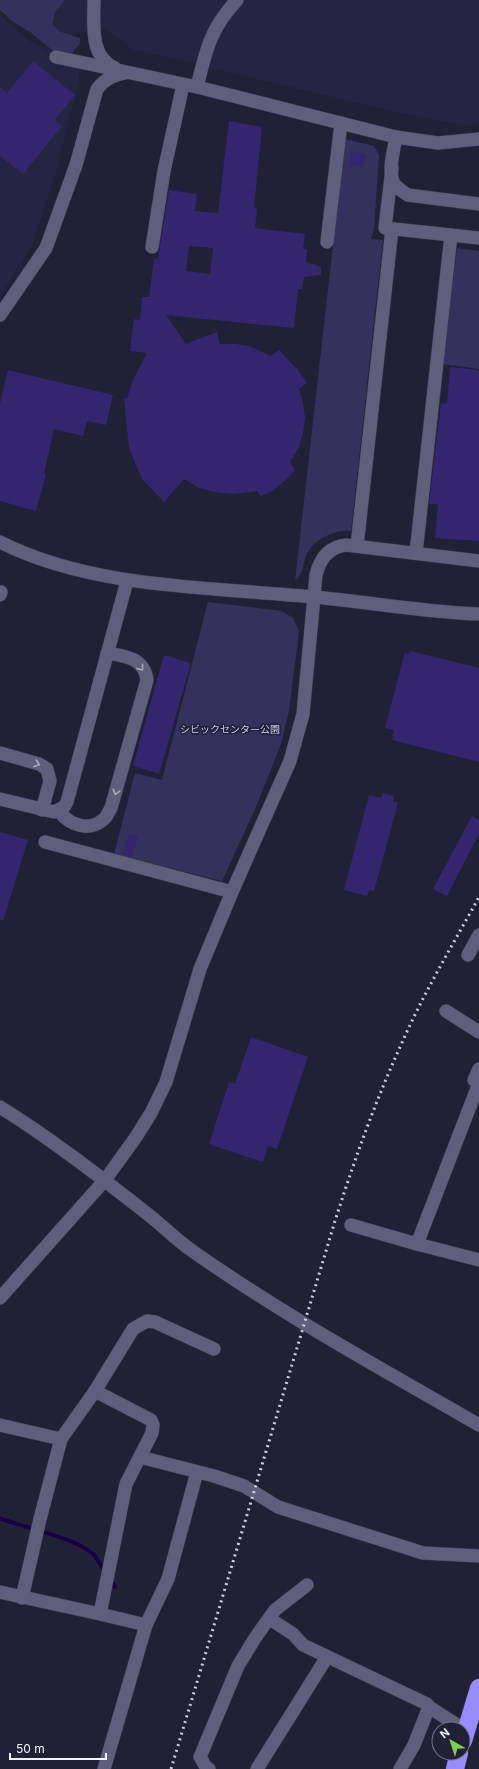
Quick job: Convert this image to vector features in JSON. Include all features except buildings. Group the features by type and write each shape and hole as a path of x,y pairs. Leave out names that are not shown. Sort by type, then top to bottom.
{"highway":[{"path":"465,1721 479,1688"}],"street":[{"path":"94,0 94,32 96,47 102,58 110,66 126,73"},
{"path":"197,87 215,27 237,0"},
{"path":"56,57 197,87 396,137 438,143 479,139"},
{"path":"0,315 46,248 76,165 97,89 103,81 113,75 126,73"},
{"path":"152,247 164,170 183,84"},
{"path":"327,242 341,123"},
{"path":"396,137 384,228 479,238"},
{"path":"392,168 393,182 398,189 408,195 479,204"},
{"path":"357,546 392,229"},
{"path":"416,553 451,235"},
{"path":"0,542 43,560 127,581 315,597 439,612 479,614"},
{"path":"0,1298 105,1180 136,1137 151,1113 166,1082 200,969 232,892 290,761 303,714 316,575 323,557 331,549 340,545 479,561"},
{"path":"0,799 54,812 59,811 66,802 127,581"},
{"path":"59,811 65,819 75,825 88,826 105,818 112,808 147,680 145,671 138,663 125,656 107,653"},
{"path":"0,753 39,764 47,769 50,780 42,810"},
{"path":"45,842 232,892"},
{"path":"468,955 479,935"},
{"path":"446,1011 479,1032"},
{"path":"417,1244 479,1082 474,1080 479,1069"},
{"path":"0,1107 105,1180 190,1249 243,1285 304,1323 479,1425"},
{"path":"351,1225 417,1244 479,1259"},
{"path":"22,1598 40,1519 61,1439 95,1391 133,1329 147,1321 155,1322 214,1349"},
{"path":"95,1391 151,1420 153,1425 152,1434 126,1484 100,1614"},
{"path":"0,1425 61,1439"},
{"path":"140,1457 214,1476 244,1486 278,1507 423,1553 479,1556"},
{"path":"104,1769 146,1625 168,1579 197,1472"},
{"path":"209,1769 200,1757 238,1666 275,1610 307,1585"},
{"path":"0,1592 146,1625"},
{"path":"270,1618 293,1634 303,1645 427,1704 446,1721"},
{"path":"257,1769 327,1657"},
{"path":"400,1769 414,1745 429,1707"}],"shaded area":[{"path":"7,0 479,0 479,123 466,126 391,111 132,49 104,28 58,38"},
{"path":"0,15 31,42 45,49 77,55 80,78 56,173 32,245 0,296"}],"green space":[{"path":"0,0 65,0 55,12 52,25 61,32 80,38 80,43 72,53 52,50 30,32 12,21 0,10"},
{"path":"345,139 374,146 379,155 374,229 371,239 383,240 351,531 331,534 313,545 306,556 300,575 295,581"},
{"path":"457,248 479,251 479,369 443,364"},
{"name":"シビックセンター公園","path":"208,602 282,611 293,618 299,631 289,711 281,744 256,807 222,881 114,854 135,773 162,780"}],"waterway":[{"path":"0,1518 73,1542 93,1554 105,1572"},
{"path":"110,1579 115,1587"}],"railway":[{"path":"171,1769 335,1221 357,1154 391,1066 419,1007 479,897"}]}
